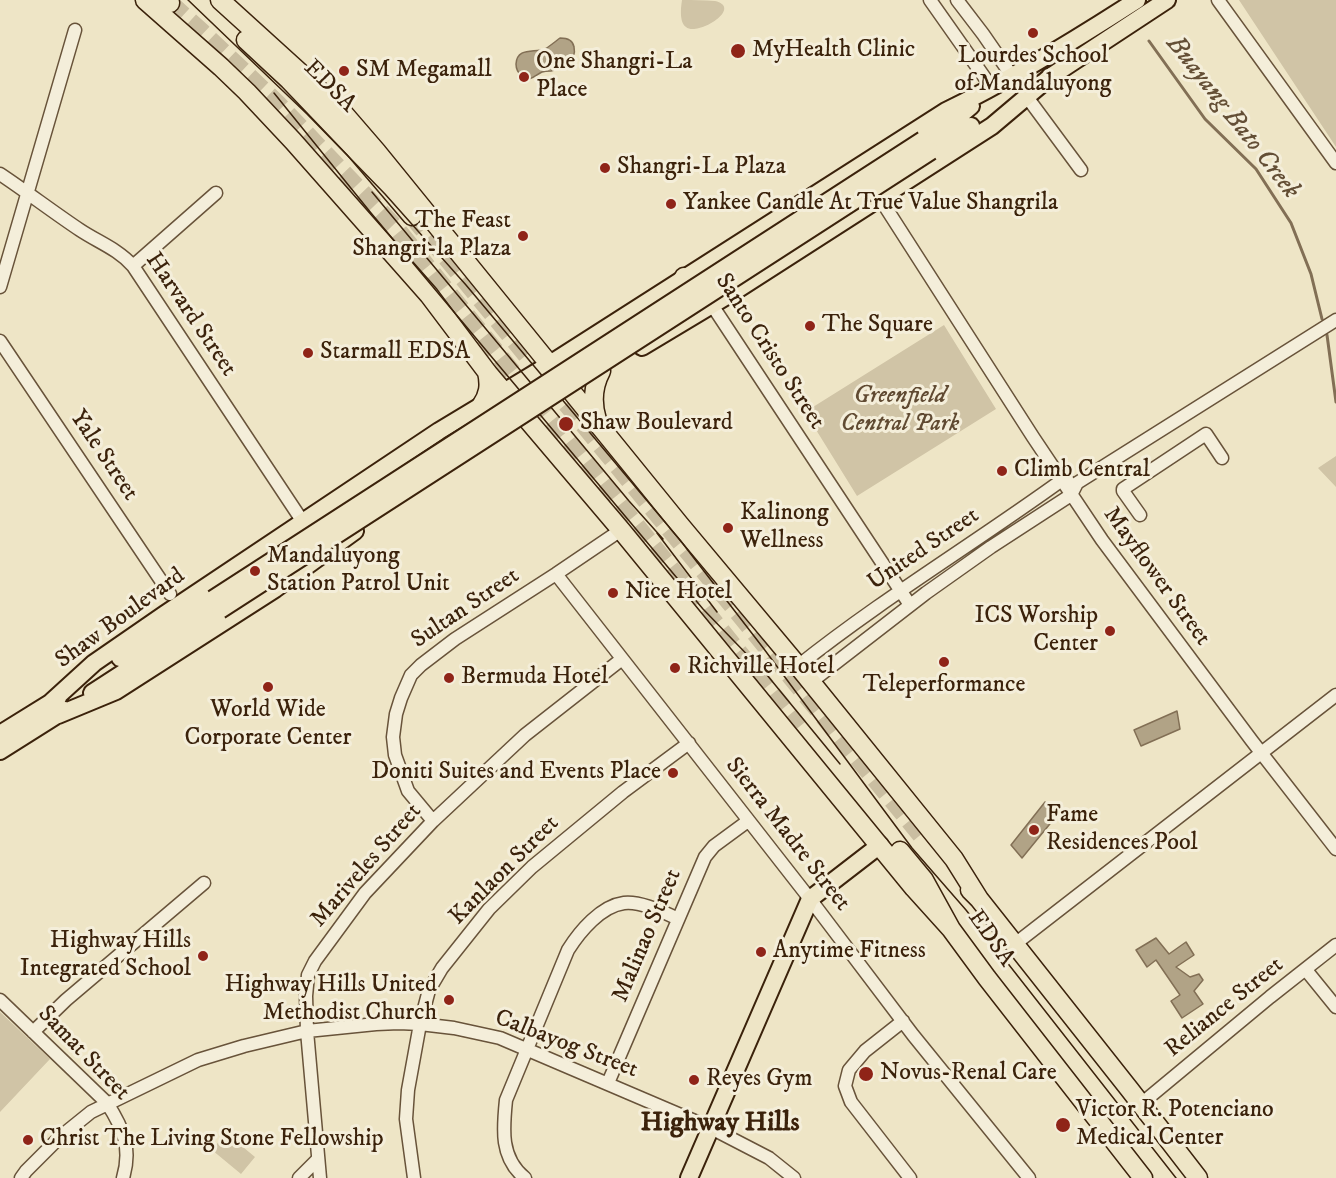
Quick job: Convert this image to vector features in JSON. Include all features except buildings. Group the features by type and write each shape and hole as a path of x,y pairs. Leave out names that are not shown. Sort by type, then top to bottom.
{"highway":[{"path":"145,0 221,67 293,141 429,295 504,392 621,530 914,888 951,929"},
{"name":"EDSA","path":"204,0 288,80 354,148 412,216"},
{"path":"220,0 339,108 377,152 680,525 818,676 954,859 979,899"},
{"path":"313,551 417,480 529,410 534,401 560,377 650,320 676,295 688,275"},
{"path":"598,424 593,398 601,371"},
{"path":"481,406 488,392 488,372"},
{"name":"EDSA","path":"799,727 924,880 951,929 987,978 1143,1178"},
{"name":"EDSA","path":"925,840 945,865 979,899 1198,1178"}],"main road":[{"path":"688,275 946,111 992,88 1137,0"},
{"name":"Shaw Boulevard","path":"54,709 94,663 174,607 402,456 504,392 560,377 601,371 732,293 992,126 1050,77 1167,0"},
{"path":"927,145 1050,77"},
{"path":"927,145 992,88"},
{"name":"Shaw Boulevard","path":"0,751 54,709 927,145"},
{"path":"710,261 712,275 716,281 732,293"},
{"path":"402,456 417,480"},
{"path":"297,526 313,551"},
{"name":"Shaw Boulevard","path":"0,734 54,709 117,691 275,589 313,551"},
{"path":"689,1178 810,899 880,845"}],"street":[{"path":"930,0 992,88"},
{"path":"957,0 1012,76"},
{"path":"1218,0 1336,164"},
{"path":"0,287 75,30"},
{"path":"1027,97 1080,170"},
{"name":"Harvard Street","path":"0,174 81,231 118,252 133,267 281,487 297,526"},
{"path":"133,267 216,193"},
{"name":"Mayflower Street","path":"879,197 1033,437 1112,555 1336,849"},
{"name":"Santo Cristo Street","path":"688,275 712,304 910,605"},
{"path":"1071,495 1077,483 1336,320"},
{"name":"Yale Street","path":"0,341 170,594"},
{"path":"1140,515 1123,489 1207,434 1222,458"},
{"path":"1062,480 1077,483"},
{"name":"United Street","path":"805,660 900,590 1062,480"},
{"name":"United Street","path":"818,676 910,605 991,547 1071,495"},
{"name":"Sultan Street","path":"433,821 408,791 395,755 393,737 396,714 411,675 455,639 621,530"},
{"name":"Sierra Madre Street","path":"556,574 903,1021 1029,1178"},
{"name":"Mariveles Street","path":"320,1178 306,996 308,975 315,961 365,893 433,821 525,735 622,659"},
{"path":"1015,944 1336,695"},
{"name":"Kanlaon Street","path":"414,1178 406,1119 408,1090 420,1024 429,990 442,968 489,909 532,867 623,792 689,743"},
{"name":"Malinao Street","path":"608,1083 705,857 714,846 748,821"},
{"path":"33,1032 66,1000 204,883"},
{"path":"525,1178 517,1172 508,1156 504,1142 506,1100 568,950 577,936 596,917 623,903 636,904 678,918"},
{"name":"Reliance Street","path":"1141,1104 1336,945"},
{"path":"1306,970 1336,1007"},
{"name":"Samat Street","path":"0,1000 107,1103 120,1124 126,1145 127,1158 123,1178"},
{"path":"903,1021 865,1051 849,1070 845,1086 851,1102 910,1178"},
{"name":"Calbayog Street","path":"21,1178 26,1170 60,1137 91,1112 198,1060 307,1031 376,1024 420,1024 454,1028 500,1038 711,1128 769,1158 794,1178"},
{"path":"301,1177 318,1159"}],"green space":[{"path":"682,0 715,1 723,5 724,9 716,20 708,25 692,29 686,27 682,22"},
{"path":"1239,0 1336,0 1336,147"},
{"name":"Greenfield Central Park","path":"944,325 996,409 857,496 805,412"},
{"path":"1336,456 1336,487 1318,468"},
{"path":"0,1012 50,1059 0,1112"},
{"path":"226,1133 255,1157 241,1174 212,1150"}],"shaded area":[{"path":"560,38 569,40 573,45 573,56 568,63 530,79 521,75 516,64 519,55 545,49"},
{"path":"1177,711 1180,729 1141,746 1134,730"},
{"name":"Fame Residences Pool","path":"1045,802 1058,814 1022,858 1011,845"},
{"path":"1156,938 1169,954 1186,942 1194,955 1176,967 1190,977 1199,974 1203,980 1194,991 1203,1004 1182,1018 1171,1001 1180,995 1156,960 1147,967 1136,950"}],"waterway":[{"name":"Buayang Bato Creek","path":"1149,41 1205,119 1256,169 1291,223 1311,274 1322,319"},
{"name":"Buayang Bato Creek","path":"1327,335 1336,402"}],"tunnel":[{"path":"170,3 277,103 396,228 799,727"},
{"path":"412,216 925,840"}],"tram line":[{"path":"188,0 307,114 385,194 466,285 680,540 912,848 966,910 1176,1178"},
{"path":"274,93 371,213 703,609 762,670"},
{"path":"372,192 663,539"},
{"path":"657,533 717,612"},
{"path":"758,664 840,764"}],"place":[{"name":"Lourdes School of Mandaluyong","path":"1033,33"},
{"name":"MyHealth Clinic","path":"738,51"},
{"name":"SM Megamall","path":"344,71"},
{"name":"One Shangri-La Place","path":"524,77"},
{"name":"Shangri-La Plaza","path":"605,168"},
{"name":"Yankee Candle At True Value Shangrila","path":"671,204"},
{"name":"The Feast Shangri-la Plaza","path":"523,236"},
{"name":"The Square","path":"810,326"},
{"name":"Starmall EDSA","path":"308,353"},
{"name":"Shaw Boulevard","path":"566,424"},
{"name":"Climb Central","path":"1002,471"},
{"name":"Kalinong Wellness","path":"728,528"},
{"name":"Mandaluyong Station Patrol Unit","path":"255,571"},
{"name":"Nice Hotel","path":"613,593"},
{"name":"ICS Worship Center","path":"1110,631"},
{"name":"Teleperformance","path":"944,662"},
{"name":"Richville Hotel","path":"675,668"},
{"name":"Bermuda Hotel","path":"449,678"},
{"name":"World Wide Corporate Center","path":"268,687"},
{"name":"Doniti Suites and Events Place","path":"673,773"},
{"name":"Fame Residences Pool","path":"1034,830"},
{"name":"Anytime Fitness","path":"761,952"},
{"name":"Highway Hills Integrated School","path":"203,956"},
{"name":"Highway Hills United Methodist Church","path":"449,1000"},
{"name":"Novus-Renal Care","path":"866,1074"},
{"name":"Reyes Gym","path":"694,1080"},
{"name":"Victor R. Potenciano Medical Center","path":"1063,1125"},
{"name":"Christ The Living Stone Fellowship","path":"28,1140"}],"district":[{"name":"Highway Hills","path":"720,1124"}]}
